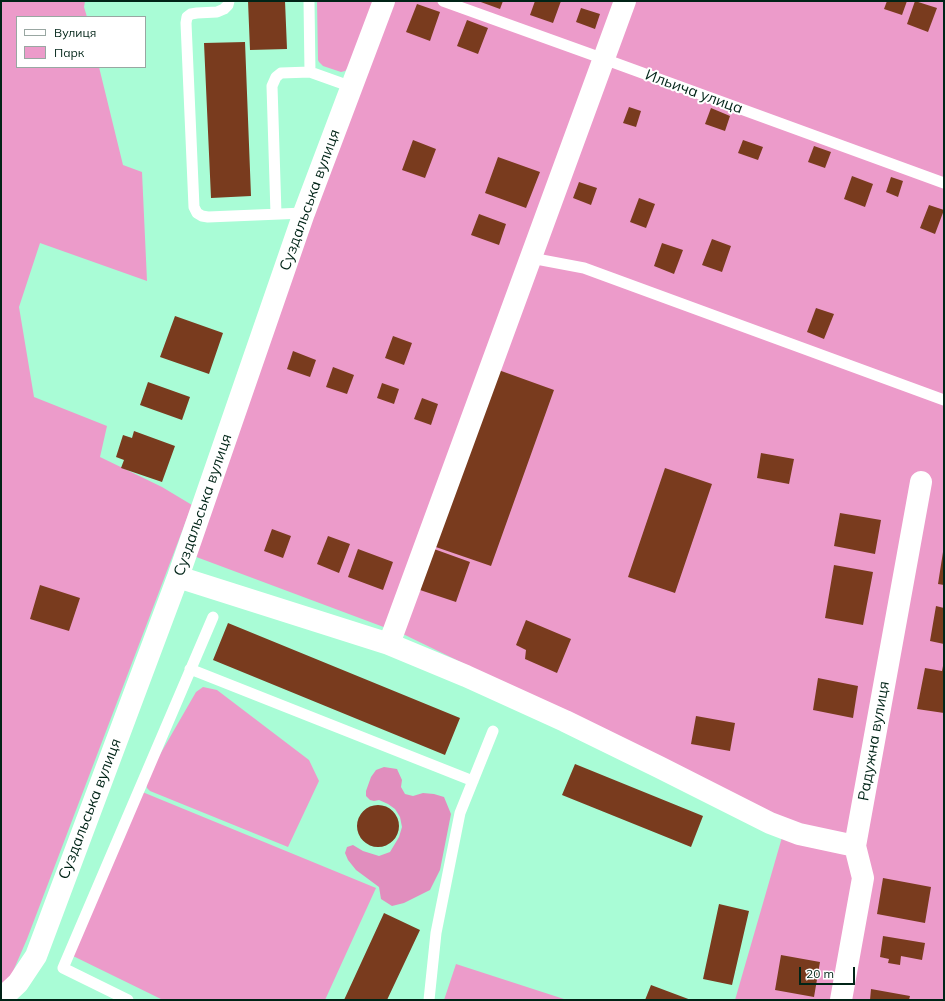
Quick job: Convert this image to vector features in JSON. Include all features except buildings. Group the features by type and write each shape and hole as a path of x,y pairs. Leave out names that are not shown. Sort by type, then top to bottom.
{"street":[{"name":"Суздальська вулиця","path":"1,999 18,983 36,956 178,577 304,213 384,1"},
{"path":"389,644 625,1"},
{"name":"Радужна вулиця","path":"841,1000 863,878 855,846 921,482"},
{"path":"178,577 389,644 466,676 565,722 770,823 799,834 855,846"}],"lane":[{"path":"229,1 228,5 224,9 217,12 191,14 187,17 186,23 194,207 197,213 208,217 304,213"},
{"path":"309,1 310,72"},
{"name":"Ильича улица","path":"443,1 944,183"},
{"path":"276,214 272,86 276,77 281,73 310,72 352,87"},
{"path":"531,258 584,268 944,400"},
{"path":"128,1000 63,968 213,617"},
{"path":"190,669 473,781"},
{"path":"429,1000 436,933 460,813 493,731"}],"green space":[{"path":"1,1 85,1 84,7 87,16 16,16 16,68 99,68 123,165 142,172 147,281 40,243 19,307 34,397 107,426 100,457 162,487 192,505 27,939 8,983 1,987"},
{"path":"317,1 374,1 348,68 345,71 341,72 323,66 318,60"},
{"path":"392,1 944,1 944,1000 735,1000 787,820 405,635 191,555"},
{"path":"203,687 217,690 309,760 319,781 288,847 150,791 147,788 147,777 196,692"},
{"path":"140,791 376,888 325,1000 163,1000 71,955"},
{"path":"456,964 567,1000 444,1000"}],"shaded area":[{"path":"384,767 397,769 402,780 401,787 405,794 413,796 423,793 444,797 451,814 440,870 430,890 404,903 392,906 381,899 379,887 356,870 348,860 345,853 347,847 353,845 363,851 379,856 390,852 399,837 402,827 400,817 395,809 379,800 370,800 366,796 366,791 371,777 376,770"}]}
